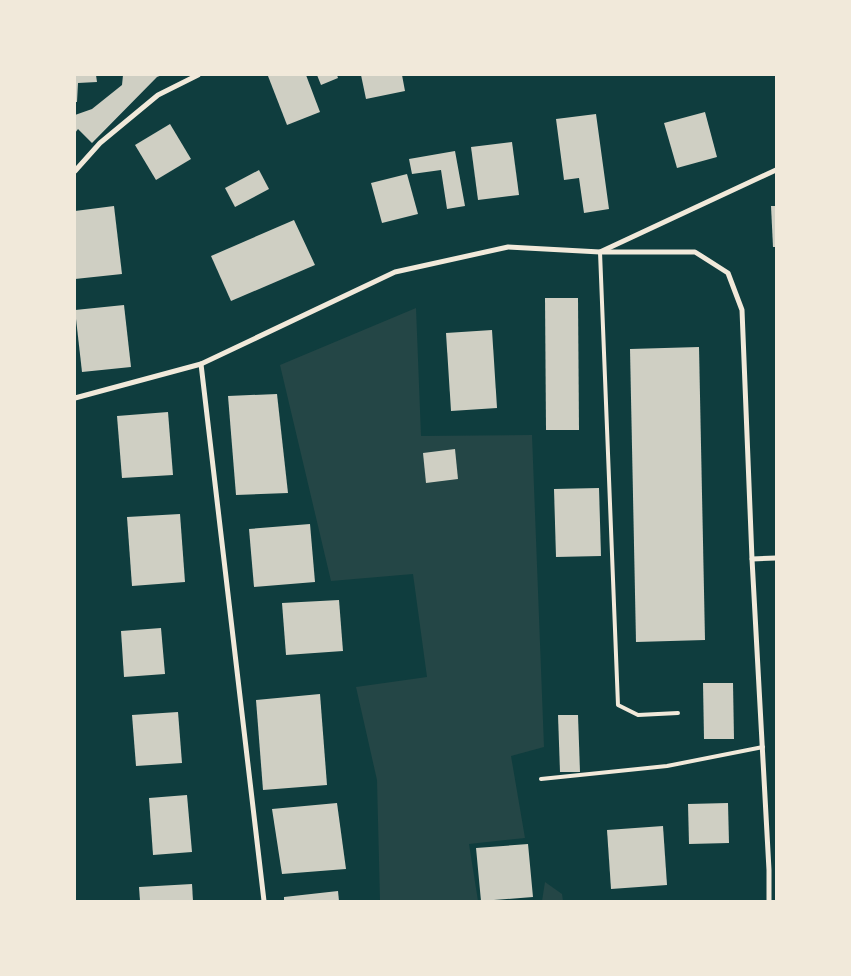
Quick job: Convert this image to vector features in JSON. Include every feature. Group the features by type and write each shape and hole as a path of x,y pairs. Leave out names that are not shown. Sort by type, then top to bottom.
{"street":[{"path":"75,171 100,143 158,94 198,75"},
{"path":"600,252 776,170"},
{"path":"75,398 201,364 395,272 508,247 600,252 695,252 728,272 742,310 769,901"},
{"path":"201,364 264,901"},
{"path":"752,559 776,558"}],"lane":[{"path":"600,252 618,705 638,715 678,714"},
{"path":"541,779 667,766 763,747"}],"shaded area":[{"path":"416,308 421,436 532,435 544,747 511,756 525,838 469,844 478,901 380,901 377,780 356,687 427,677 413,574 331,581 280,365"},
{"path":"545,882 562,894 563,901 542,901"}],"building":[{"path":"75,75 96,75 97,82 78,83 77,102 75,102"},
{"path":"123,75 162,75 157,77 92,143 78,129 75,133 75,115 92,109 122,85"},
{"path":"306,75 320,112 287,125 268,76"},
{"path":"317,75 337,75 338,78 321,85"},
{"path":"361,75 402,75 405,91 366,99"},
{"path":"705,112 717,157 677,168 664,123"},
{"path":"596,114 609,209 584,213 579,178 564,180 556,119"},
{"path":"170,124 191,159 156,180 135,145"},
{"path":"512,142 519,195 478,200 471,147"},
{"path":"455,151 465,206 447,209 441,170 412,174 409,159"},
{"path":"259,170 269,189 235,207 225,188"},
{"path":"407,174 418,214 382,223 371,183"},
{"path":"114,206 122,274 75,279 75,211"},
{"path":"771,206 776,206 776,247 773,247"},
{"path":"294,220 315,265 231,301 211,256"},
{"path":"545,298 578,298 579,430 546,430"},
{"path":"124,305 131,367 82,372 75,310"},
{"path":"492,330 497,408 451,411 446,333"},
{"path":"699,347 705,640 636,642 630,349"},
{"path":"277,394 288,493 236,495 228,396"},
{"path":"168,412 173,475 122,478 117,416"},
{"path":"455,449 458,479 426,483 423,453"},
{"path":"599,488 601,556 556,557 554,489"},
{"path":"180,514 185,582 132,586 127,517"},
{"path":"310,524 315,582 254,587 249,529"},
{"path":"339,600 343,651 286,655 282,603"},
{"path":"161,628 165,674 124,677 121,631"},
{"path":"703,683 733,683 734,739 704,739"},
{"path":"320,694 327,785 263,790 256,700"},
{"path":"178,712 182,763 136,766 132,715"},
{"path":"558,715 578,715 580,772 560,772"},
{"path":"187,795 192,852 153,855 149,798"},
{"path":"337,803 346,869 282,874 272,809"},
{"path":"728,803 729,843 689,844 688,804"},
{"path":"663,826 667,885 611,889 607,830"},
{"path":"528,844 533,897 481,901 476,848"},
{"path":"192,884 193,901 140,901 139,887"},
{"path":"338,891 339,901 284,901 284,897"}]}
